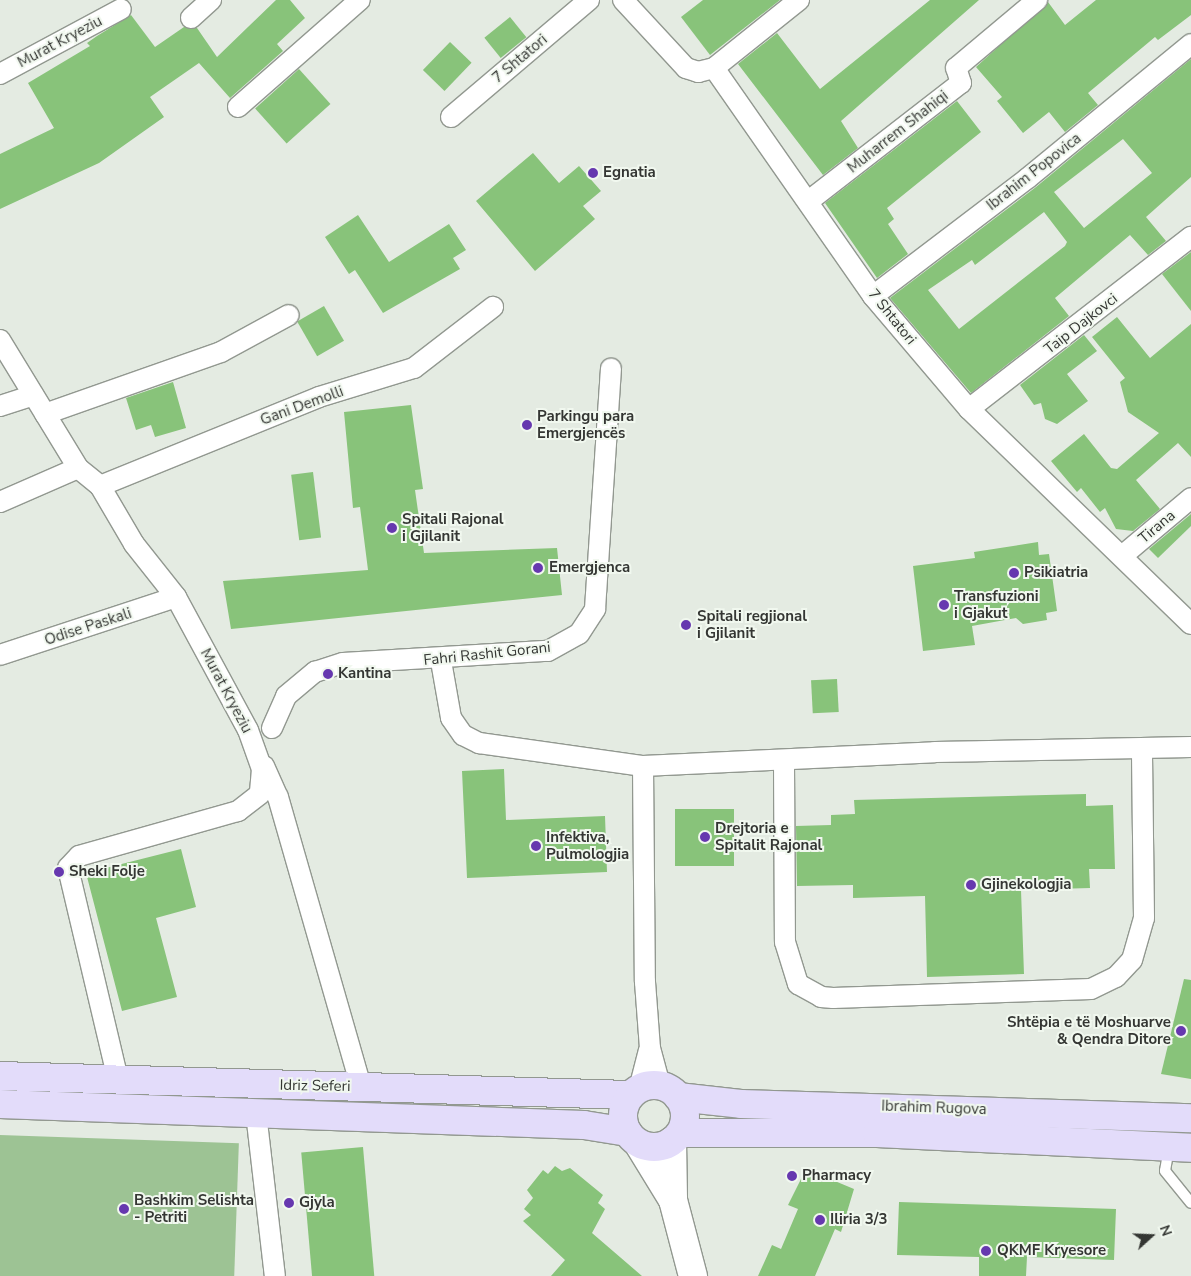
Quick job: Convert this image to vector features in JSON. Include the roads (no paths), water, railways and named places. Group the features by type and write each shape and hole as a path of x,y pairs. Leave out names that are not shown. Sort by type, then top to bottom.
{"main road":[{"name":"Idriz Seferi","path":"0,1076 361,1087 652,1092"},
{"name":"Ibrahim Rugova","path":"652,1092 741,1104 1191,1118"},
{"path":"632,1138 623,1115 652,1092 685,1114 676,1137"},
{"name":"Idriz Seferi","path":"0,1104 584,1125 632,1138"},
{"name":"Ibrahim Rugova","path":"632,1138 652,1148 676,1137 877,1134 1180,1148"}],"street":[{"path":"191,18 211,0"},
{"path":"238,108 360,0"},
{"name":"7 Shtatori","path":"451,117 589,0"},
{"path":"624,0 686,68 698,72 714,68 799,0"},
{"name":"Muharrem Shahiqi","path":"810,200 960,83 956,68 1037,0"},
{"name":"Murat Kryeziu","path":"0,74 121,9"},
{"name":"Ibrahim Popovica","path":"873,296 1028,178 1191,44"},
{"name":"7 Shtatori","path":"714,68 810,200 873,296 969,409 1191,624"},
{"name":"Taip Dajkovci","path":"969,409 1191,237"},
{"name":"Gani Demolli","path":"100,486 319,397 414,368 493,307"},
{"path":"45,414 221,352 289,315"},
{"name":"Murat Kryeziu","path":"0,340 78,468 100,486 134,544 176,597 248,730 262,784 250,805 79,856 68,868 118,1079"},
{"name":"Fahri Rashit Gorani","path":"272,728 286,696 315,672 343,663 441,661 548,651 565,645 589,622 595,609 611,369"},
{"path":"0,406 33,395"},
{"path":"0,502 78,468"},
{"name":"Tirana","path":"1122,556 1191,498"},
{"name":"Odise Paskali","path":"0,655 176,597"},
{"path":"441,661 451,718 463,735 479,743 643,766 784,762 935,752 1191,747"},
{"path":"248,730 278,797 361,1087"},
{"path":"784,762 784,942 798,984 821,997 833,998 1091,989 1116,976 1132,960 1144,918 1142,749"},
{"path":"643,766 643,942 652,1092"},
{"path":"256,1113 275,1276"},
{"path":"676,1137 673,1200 693,1276"},
{"path":"632,1138 673,1200"}],"lane":[{"path":"1180,1148 1164,1171 1191,1203"}],"place":[{"name":"Egnatia","path":"593,173"},
{"name":"Parkingu para Emergjencës","path":"527,425"},
{"name":"Spitali Rajonal i Gjilanit","path":"392,528"},
{"name":"Emergjenca","path":"538,568"},
{"name":"Psikiatria","path":"1014,573"},
{"name":"Transfuzioni i Gjakut","path":"944,605"},
{"name":"Spitali regjional i Gjilanit","path":"686,625"},
{"name":"Kantina","path":"328,674"},
{"name":"Drejtoria e Spitalit Rajonal","path":"705,837"},
{"name":"Infektiva, Pulmologjia","path":"536,846"},
{"name":"Sheki Folje","path":"59,872"},
{"name":"Gjinekologjia","path":"971,885"},
{"name":"Shtëpia e të Moshuarve & Qendra Ditore","path":"1181,1031"},
{"name":"Pharmacy","path":"792,1176"},
{"name":"Gjyla","path":"289,1203"},
{"name":"Bashkim Selishta - Petriti","path":"124,1209"},
{"name":"Iliria 3/3","path":"820,1220"},
{"name":"QKMF Kryesore","path":"986,1251"}]}
